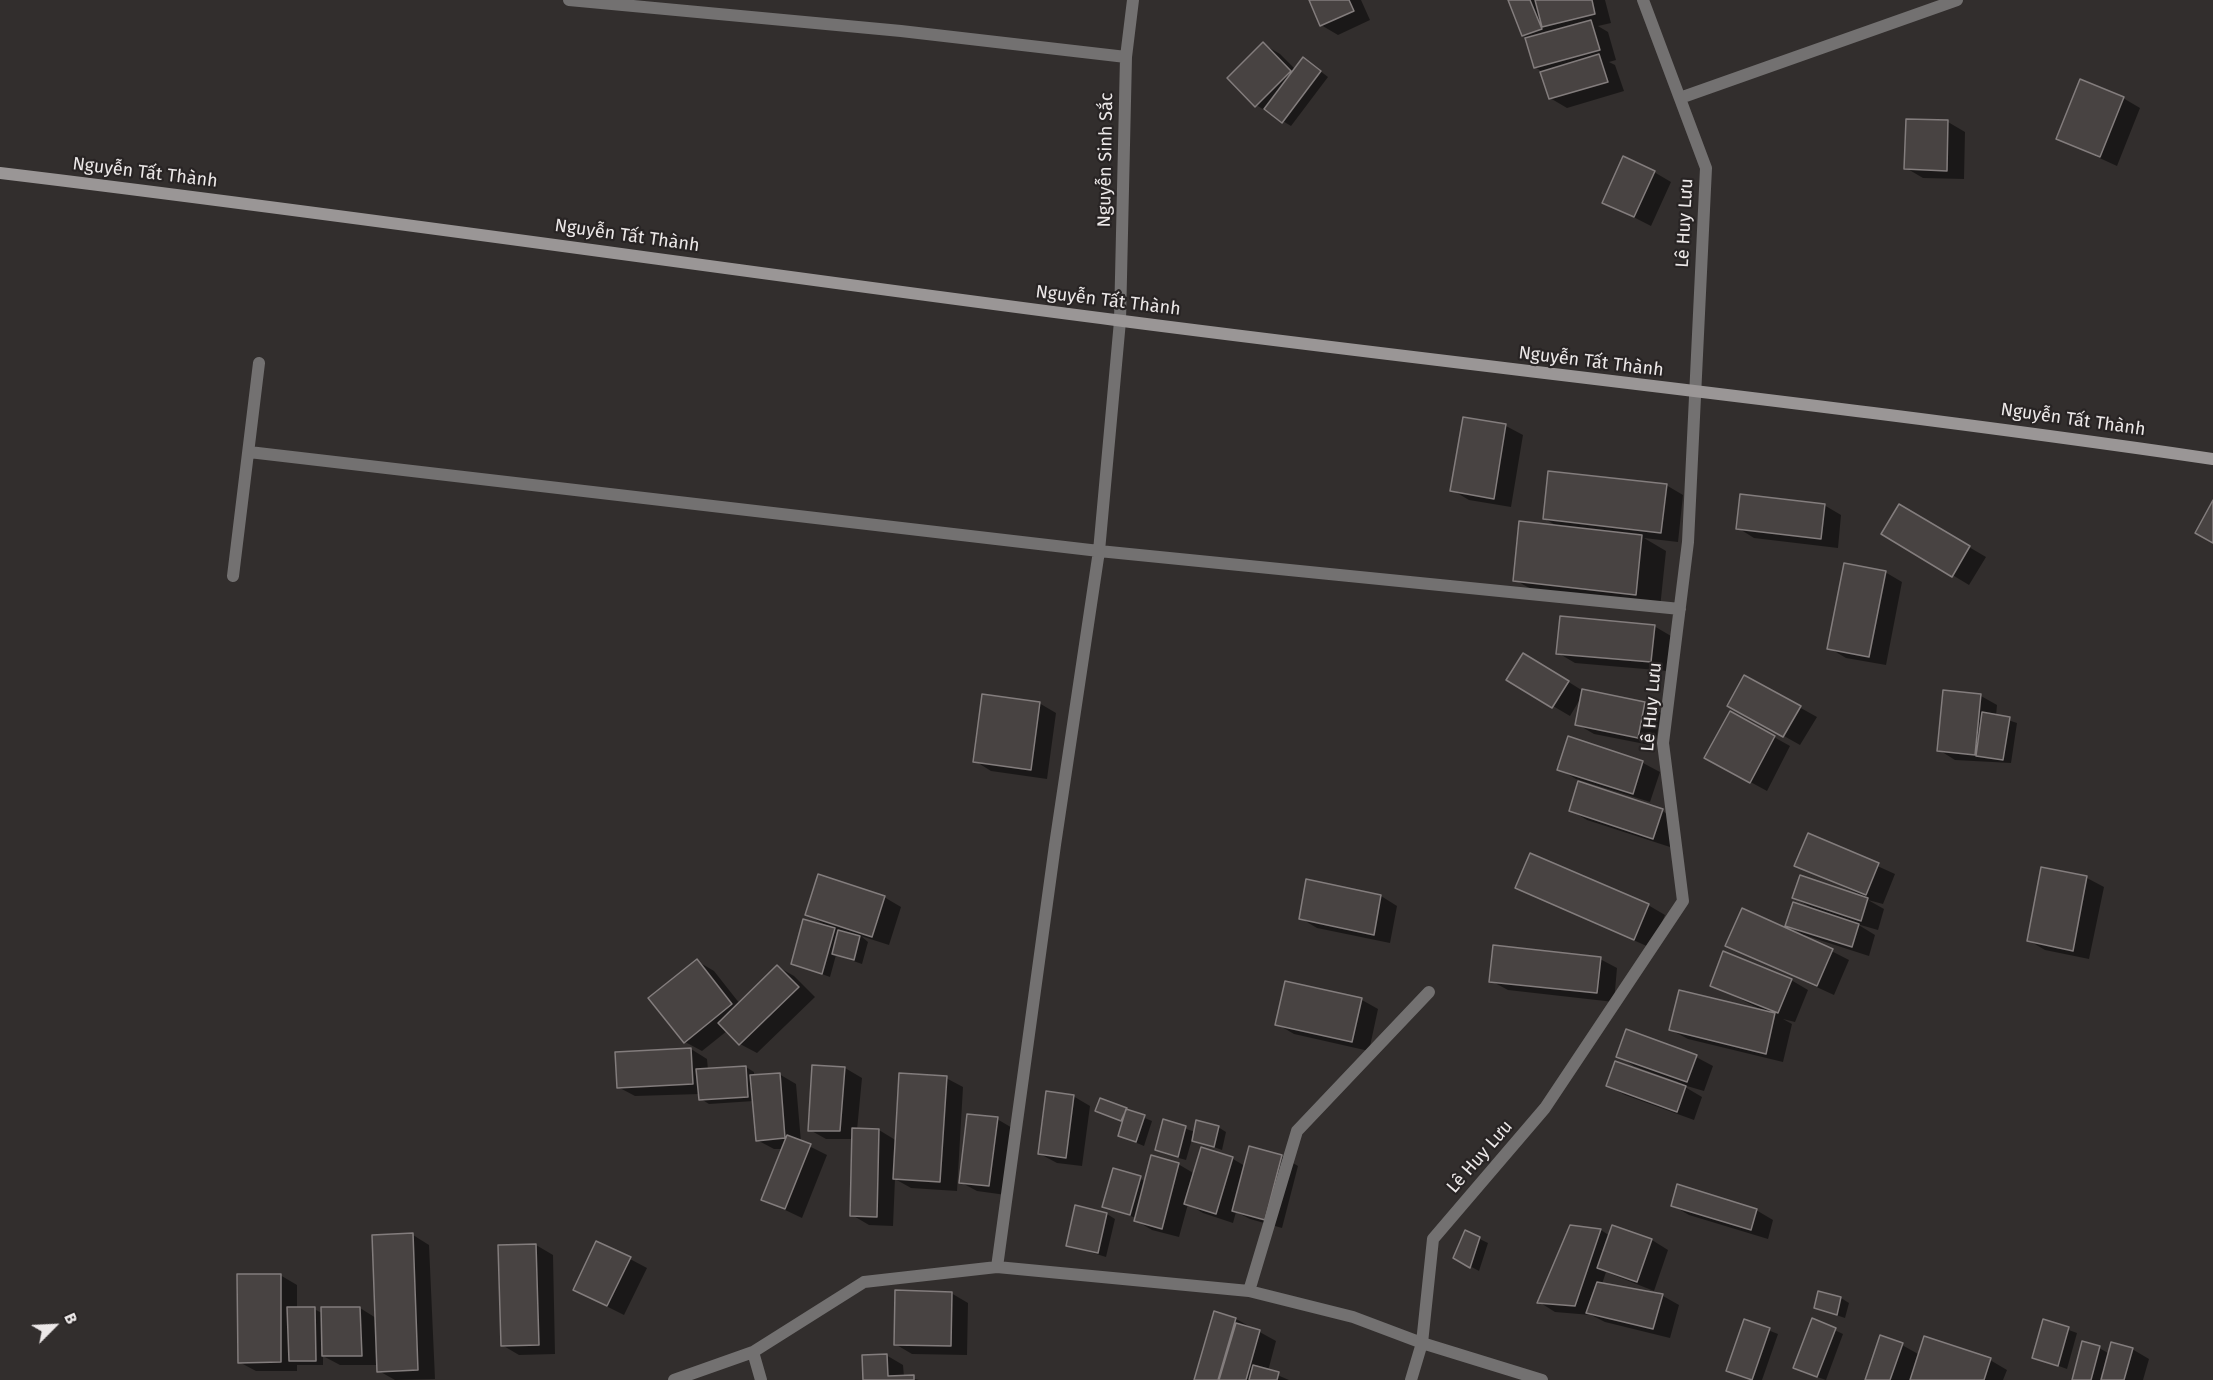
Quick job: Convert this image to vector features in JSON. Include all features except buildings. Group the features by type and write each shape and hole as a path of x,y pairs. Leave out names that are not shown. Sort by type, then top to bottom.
{"main road":[{"name":"Nguyễn Tất Thành","path":"0,173 208,198 1120,321 1694,393 1996,427 2213,459"}],"street":[{"path":"569,0 901,31 1126,57"},
{"name":"Nguyễn Sinh Sắc","path":"997,1267 1055,845 1099,551 1120,321 1126,57 1133,0"},
{"name":"Lê Huy Lưu","path":"1411,1380 1422,1343 1432,1239 1545,1108 1683,901 1663,743 1688,542 1706,168 1642,0"},
{"path":"1680,98 1957,0"},
{"path":"233,576 259,363"},
{"path":"249,452 1099,551 1680,609"},
{"path":"1249,1291 1296,1131 1429,993"},
{"path":"674,1380 753,1352 864,1282 997,1267 1249,1291 1353,1317 1422,1343 1542,1380"},
{"path":"753,1352 761,1380"}]}
